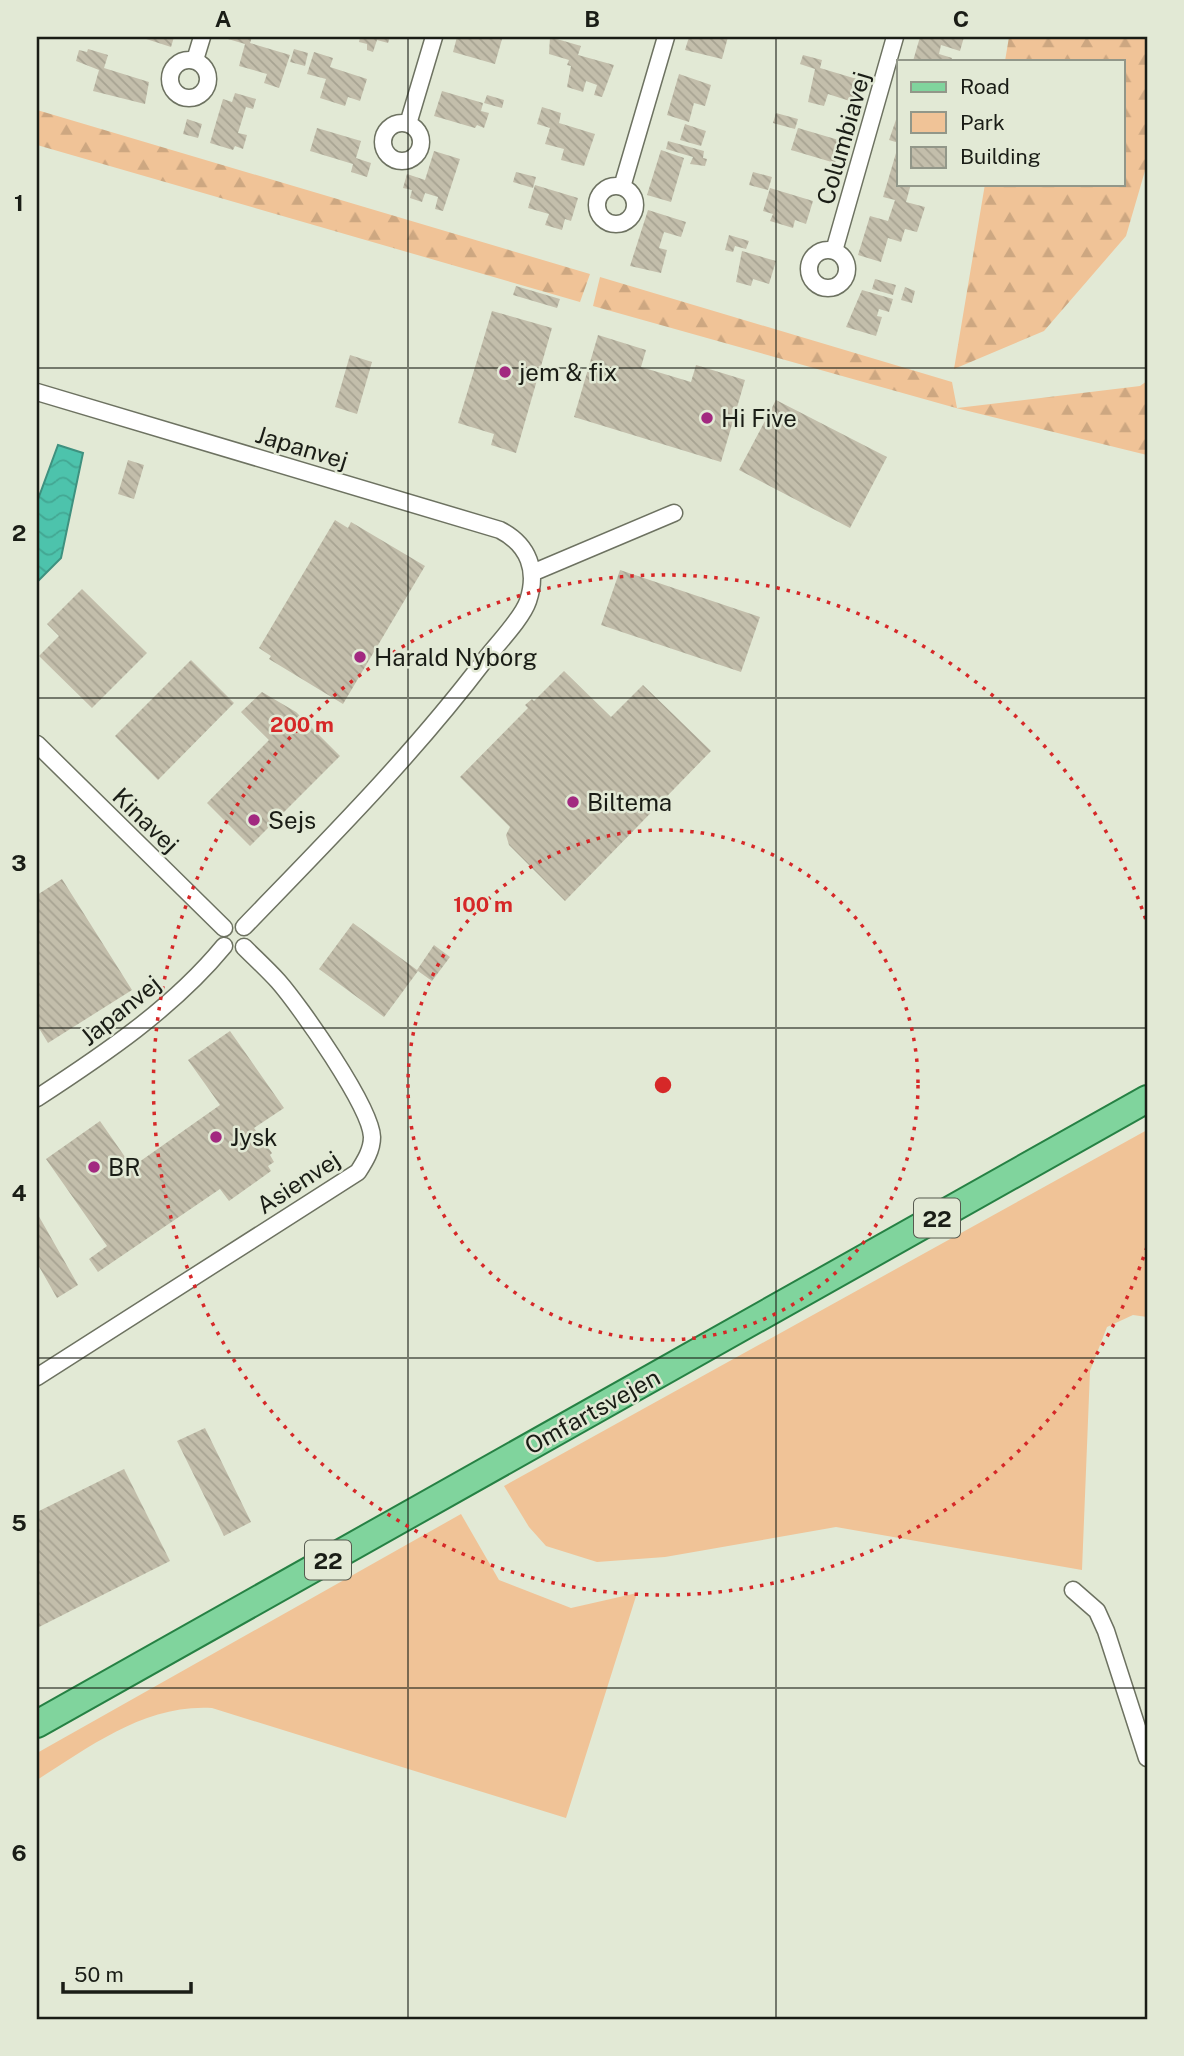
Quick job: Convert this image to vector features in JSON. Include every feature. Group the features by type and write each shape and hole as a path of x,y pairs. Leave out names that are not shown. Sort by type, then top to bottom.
{"main road":[{"name":"Omfartsvejen","path":"37,1724 1147,1099"}],"street":[{"path":"195,61 202,37"},
{"path":"408,124 434,37"},
{"path":"622,187 666,37"},
{"name":"Columbiavej","path":"834,251 895,37"},
{"name":"Japanvej","path":"37,392 500,530 524,548 532,573"},
{"path":"244,928 372,796 456,699 527,604 532,573 674,513"},
{"name":"Kinavej","path":"37,744 224,928"},
{"path":"234,923 244,928 248,937 244,947 234,951 224,946 220,937 224,928 234,923"},
{"name":"Japanvej","path":"37,1098 107,1052 181,990 224,946"},
{"name":"Asienvej","path":"37,1377 358,1172 369,1154 372,1138 368,1117 306,1017 278,981 244,947"},
{"path":"1073,1590 1084,1597 1101,1621 1147,1758"}],"green space":[{"path":"1009,37 1147,37 1147,164 1126,236 1044,331 954,369 985,186 1124,186 1124,60 1005,60"},
{"path":"37,110 590,274 580,302 37,145"},
{"path":"600,277 952,382 957,408 1140,386 1147,381 1147,455 956,408 593,306"},
{"path":"1147,1130 1147,1317 1133,1315 1107,1327 1090,1371 1082,1570 836,1527 665,1557 597,1562 546,1546 529,1527 504,1486"},
{"path":"461,1514 499,1580 571,1608 637,1593 566,1818 212,1708 187,1709 141,1720 98,1741 37,1780 37,1753"}],"water":[{"path":"58,445 83,453 61,558 37,582 37,502"}],"building":[{"path":"140,37 174,37 171,47"},
{"path":"252,37 250,43 290,55 279,88 264,83 267,74 239,66 245,44 228,39"},
{"path":"360,37 390,37 388,43 377,40 373,52 367,50 367,44 359,42"},
{"path":"457,37 502,39 495,64 453,52"},
{"path":"550,37 581,46 578,55 614,65 602,97 594,95 597,85 586,81 583,92 567,87 571,66 567,65 569,60 549,54"},
{"path":"689,37 728,37 722,59 685,50"},
{"path":"920,37 964,37 960,51 941,45 939,54 951,60 913,60"},
{"path":"88,49 108,55 104,68 149,82 145,104 93,91 99,70 76,61 79,50 87,52"},
{"path":"294,49 308,53 305,66 290,62"},
{"path":"314,52 333,58 330,67 367,79 360,101 348,97 345,106 320,98 326,79 307,74"},
{"path":"803,55 822,60 820,68 860,80 853,102 828,94 824,106 808,102 815,69 800,64"},
{"path":"679,74 711,85 705,106 694,103 689,122 667,115"},
{"path":"442,91 483,103 481,111 489,113 484,128 477,125 475,128 434,116"},
{"path":"235,93 256,99 253,109 246,107 238,133 247,135 243,149 235,146 233,150 210,143 223,99 232,102"},
{"path":"487,95 504,100 502,108 484,103"},
{"path":"542,107 561,113 559,123 595,134 584,166 561,160 564,149 545,144 550,128 537,124"},
{"path":"776,113 798,119 795,129 773,123"},
{"path":"897,117 897,142 889,140"},
{"path":"187,119 202,124 198,138 183,134"},
{"path":"685,124 706,131 701,146 680,140"},
{"path":"317,128 361,141 356,158 371,163 367,177 351,172 353,164 310,151"},
{"path":"798,128 842,141 835,163 791,150"},
{"path":"668,141 704,151 703,158 707,159 705,166 690,164 693,157 666,149"},
{"path":"661,150 684,158 671,202 647,195"},
{"path":"434,151 460,159 443,211 435,209 438,197 425,193 422,202 410,198 412,190 403,188 407,174 425,180"},
{"path":"896,153 897,186 910,186 906,202 925,207 917,232 905,229 901,242 888,238 881,262 858,255 870,216 888,221 895,200 883,197"},
{"path":"516,172 536,177 533,188 513,182"},
{"path":"753,172 772,177 768,190 749,185"},
{"path":"535,185 578,198 571,221 565,219 562,230 545,225 549,214 528,208"},
{"path":"770,188 813,201 806,224 795,220 793,228 770,221 773,214 763,211"},
{"path":"648,210 686,222 681,237 664,232 659,248 667,250 661,273 630,266"},
{"path":"729,235 749,241 746,249 735,246 733,252 725,250"},
{"path":"742,251 776,261 769,284 753,279 751,286 736,282"},
{"path":"875,279 896,285 893,295 872,289"},
{"path":"516,286 560,299 557,308 513,295"},
{"path":"905,287 915,291 912,303 901,300"},
{"path":"862,290 893,299 889,312 879,309 877,316 882,317 876,336 846,327"},
{"path":"492,311 552,328 516,453 491,445 494,434 458,423"},
{"path":"598,335 646,350 641,367 691,382 696,365 745,380 721,462 574,417"},
{"path":"350,355 372,362 357,414 335,407"},
{"path":"776,400 887,457 850,528 739,470"},
{"path":"128,460 144,465 134,499 118,494"},
{"path":"335,520 348,528 351,522 425,566 343,704 269,659 271,656 259,648"},
{"path":"620,570 760,617 741,672 601,625"},
{"path":"82,589 147,653 92,708 39,656 59,636 47,624"},
{"path":"191,660 234,703 158,780 115,736"},
{"name":"Biltema","path":"564,671 611,717 643,685 711,751 565,901 509,845 506,835 510,827 460,777 528,708 525,705 532,699 534,701"},
{"path":"262,692 296,712 340,756 250,846 207,803 269,740 241,712"},
{"path":"62,879 132,990 48,1043 37,1025 37,895"},
{"path":"353,923 417,970 434,945 450,957 432,981 418,971 384,1017 319,969"},
{"path":"230,1031 284,1108 254,1128 272,1153 270,1155 274,1162 268,1166 271,1171 229,1201 220,1189 98,1272 89,1259 107,1246 46,1159 100,1121 132,1167 220,1105 188,1060"},
{"path":"37,1213 78,1285 57,1298 37,1263"},
{"path":"205,1428 251,1522 224,1536 177,1441"},
{"path":"124,1469 170,1561 37,1628 37,1512"}],"place":[{"name":"jem & fix","path":"505,372"},
{"name":"Hi Five","path":"707,418"},
{"name":"Harald Nyborg","path":"360,657"},
{"name":"Biltema","path":"573,802"},
{"name":"Sejs","path":"254,820"},
{"name":"Jysk","path":"216,1137"},
{"name":"BR","path":"94,1167"}]}
